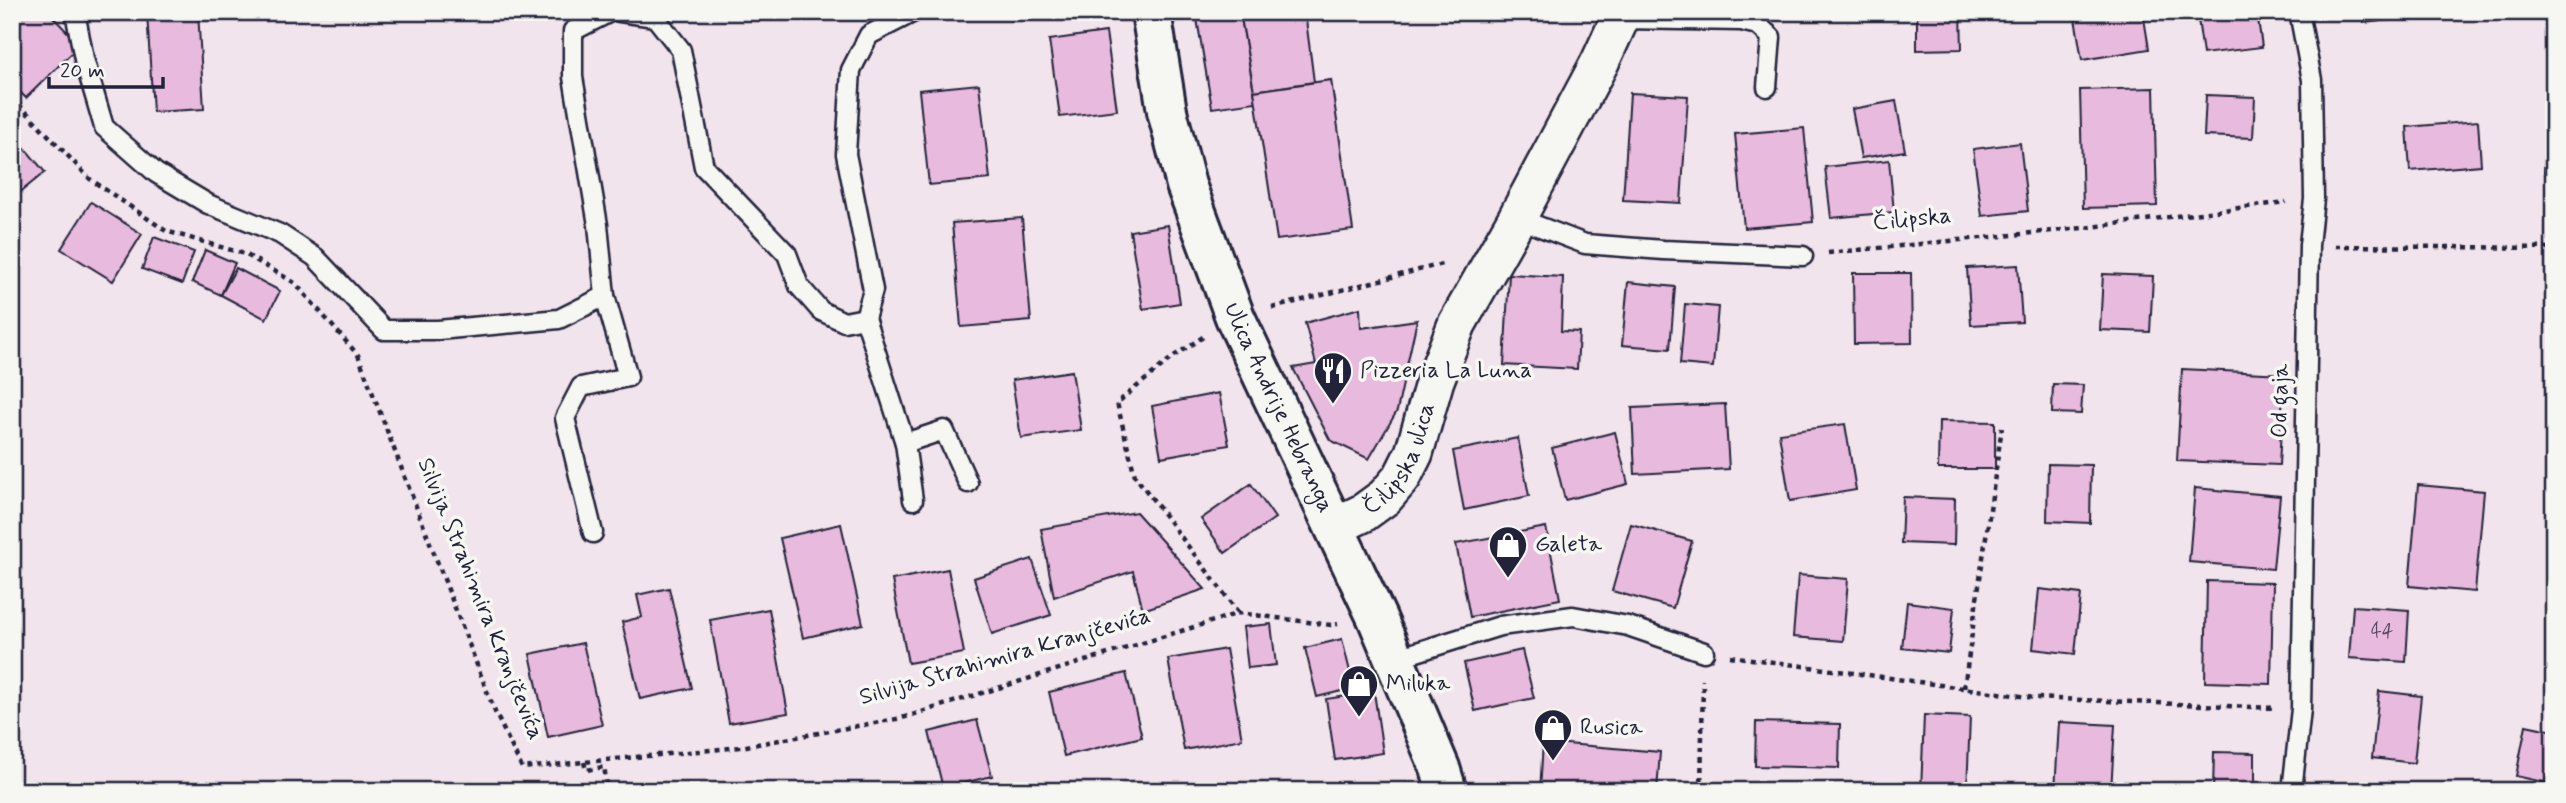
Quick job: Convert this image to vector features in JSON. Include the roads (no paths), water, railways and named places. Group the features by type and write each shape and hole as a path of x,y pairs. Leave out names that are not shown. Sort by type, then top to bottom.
{"street":[{"name":"Ulica Andrije Hebranga","path":"1152,12 1167,111 1186,185 1235,317 1377,618 1440,768 1447,791"},
{"name":"Čilipska ulica","path":"1334,527 1363,513 1385,497 1402,477 1414,453 1435,380 1457,324 1517,218 1622,16"}],"lane":[{"path":"75,12 84,60 104,127 156,173 208,204 280,234 315,257 384,330 438,330 559,319 605,296"},
{"path":"593,533 565,418 581,387 628,377 605,296 598,225 573,77 573,31 610,12"},
{"path":"620,12 655,18 681,50 704,167 787,254 799,286 821,311 844,323 864,318"},
{"path":"913,500 905,443 864,318 873,290 845,154 851,70 869,35 914,12"},
{"name":"Od gaja","path":"2292,791 2301,709 2309,245 2314,199 2312,80 2299,12"},
{"path":"1622,16 1741,21 1758,25 1771,37 1768,88"},
{"path":"1517,218 1585,244 1803,256"},
{"path":"905,443 944,430 968,483"},
{"path":"1394,659 1500,626 1573,616 1628,626 1704,652"}],"place":[{"name":"Pizzeria La Luna","path":"1333,405"},
{"name":"Galeta","path":"1508,579"},
{"name":"Miluka","path":"1359,718"},
{"name":"Rusica","path":"1553,762"}]}
